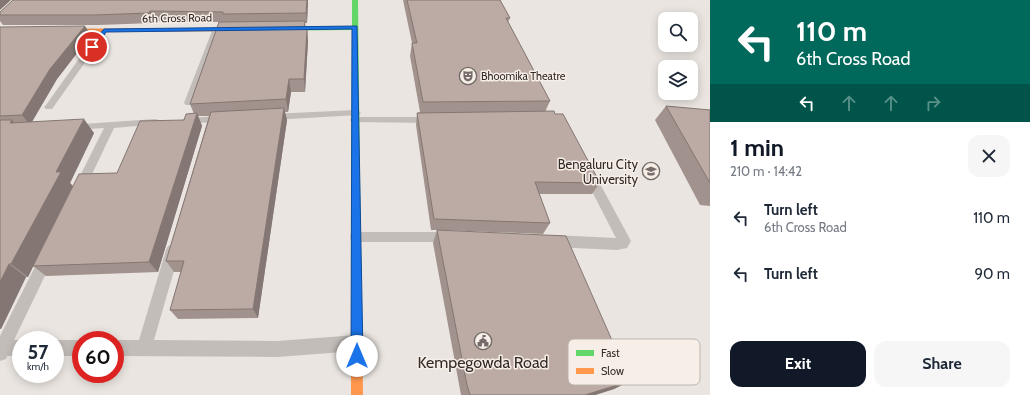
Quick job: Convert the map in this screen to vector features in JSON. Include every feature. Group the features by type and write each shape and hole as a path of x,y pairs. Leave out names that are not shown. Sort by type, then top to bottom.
{"main road":[{"path":"355,0 357,395"},
{"name":"6th Cross Road","path":"0,32 355,28"}],"lane":[{"path":"189,103 216,29"},
{"path":"49,107 104,30"},
{"path":"263,117 355,116 441,120"},
{"path":"60,128 111,124 233,119"},
{"path":"206,135 210,120"},
{"path":"74,201 111,124"},
{"path":"539,241 622,244 624,241 584,164"},
{"path":"144,349 177,234"},
{"path":"356,237 461,237"},
{"path":"1,350 53,243"},
{"path":"124,348 278,349 356,343"},
{"path":"1,350 12,349"}],"building":[{"path":"13,0 307,0 306,13 223,14 223,12 150,11 149,13 94,15 0,15 0,12"},
{"name":"Bhoomika Theatre","path":"407,0 500,0 510,18 506,18 550,101 423,102 412,43 417,43"},
{"path":"305,21 304,29 307,29 304,79 289,79 286,99 190,104 219,22"},
{"path":"85,26 50,69 22,115 0,116 0,27"},
{"path":"666,106 710,110 710,183"},
{"path":"284,108 253,309 170,310 184,261 166,261 211,112"},
{"path":"554,111 555,114 563,114 600,183 535,182 550,223 434,219 417,113"},
{"path":"197,113 149,262 33,266 79,174 117,173 140,121 184,120 186,114"},
{"path":"84,119 56,172 61,172 0,282 0,120 12,120 10,123"},
{"path":"437,230 566,236 611,339 568,339 568,385 617,385 585,395 470,395"}],"traffic: fast":[{"path":"355,0 356,263"},
{"path":"244,29 355,28"}],"traffic: slow":[{"path":"0,31 244,29"},
{"path":"356,263 357,395"}],"place":[{"name":"Bhoomika Theatre","path":"468,76"},
{"name":"Bengaluru City University","path":"651,171"},
{"name":"Kempegowda Road","path":"483,341"}],"route":[{"path":"92,47 104,30 355,28 357,356"}]}
